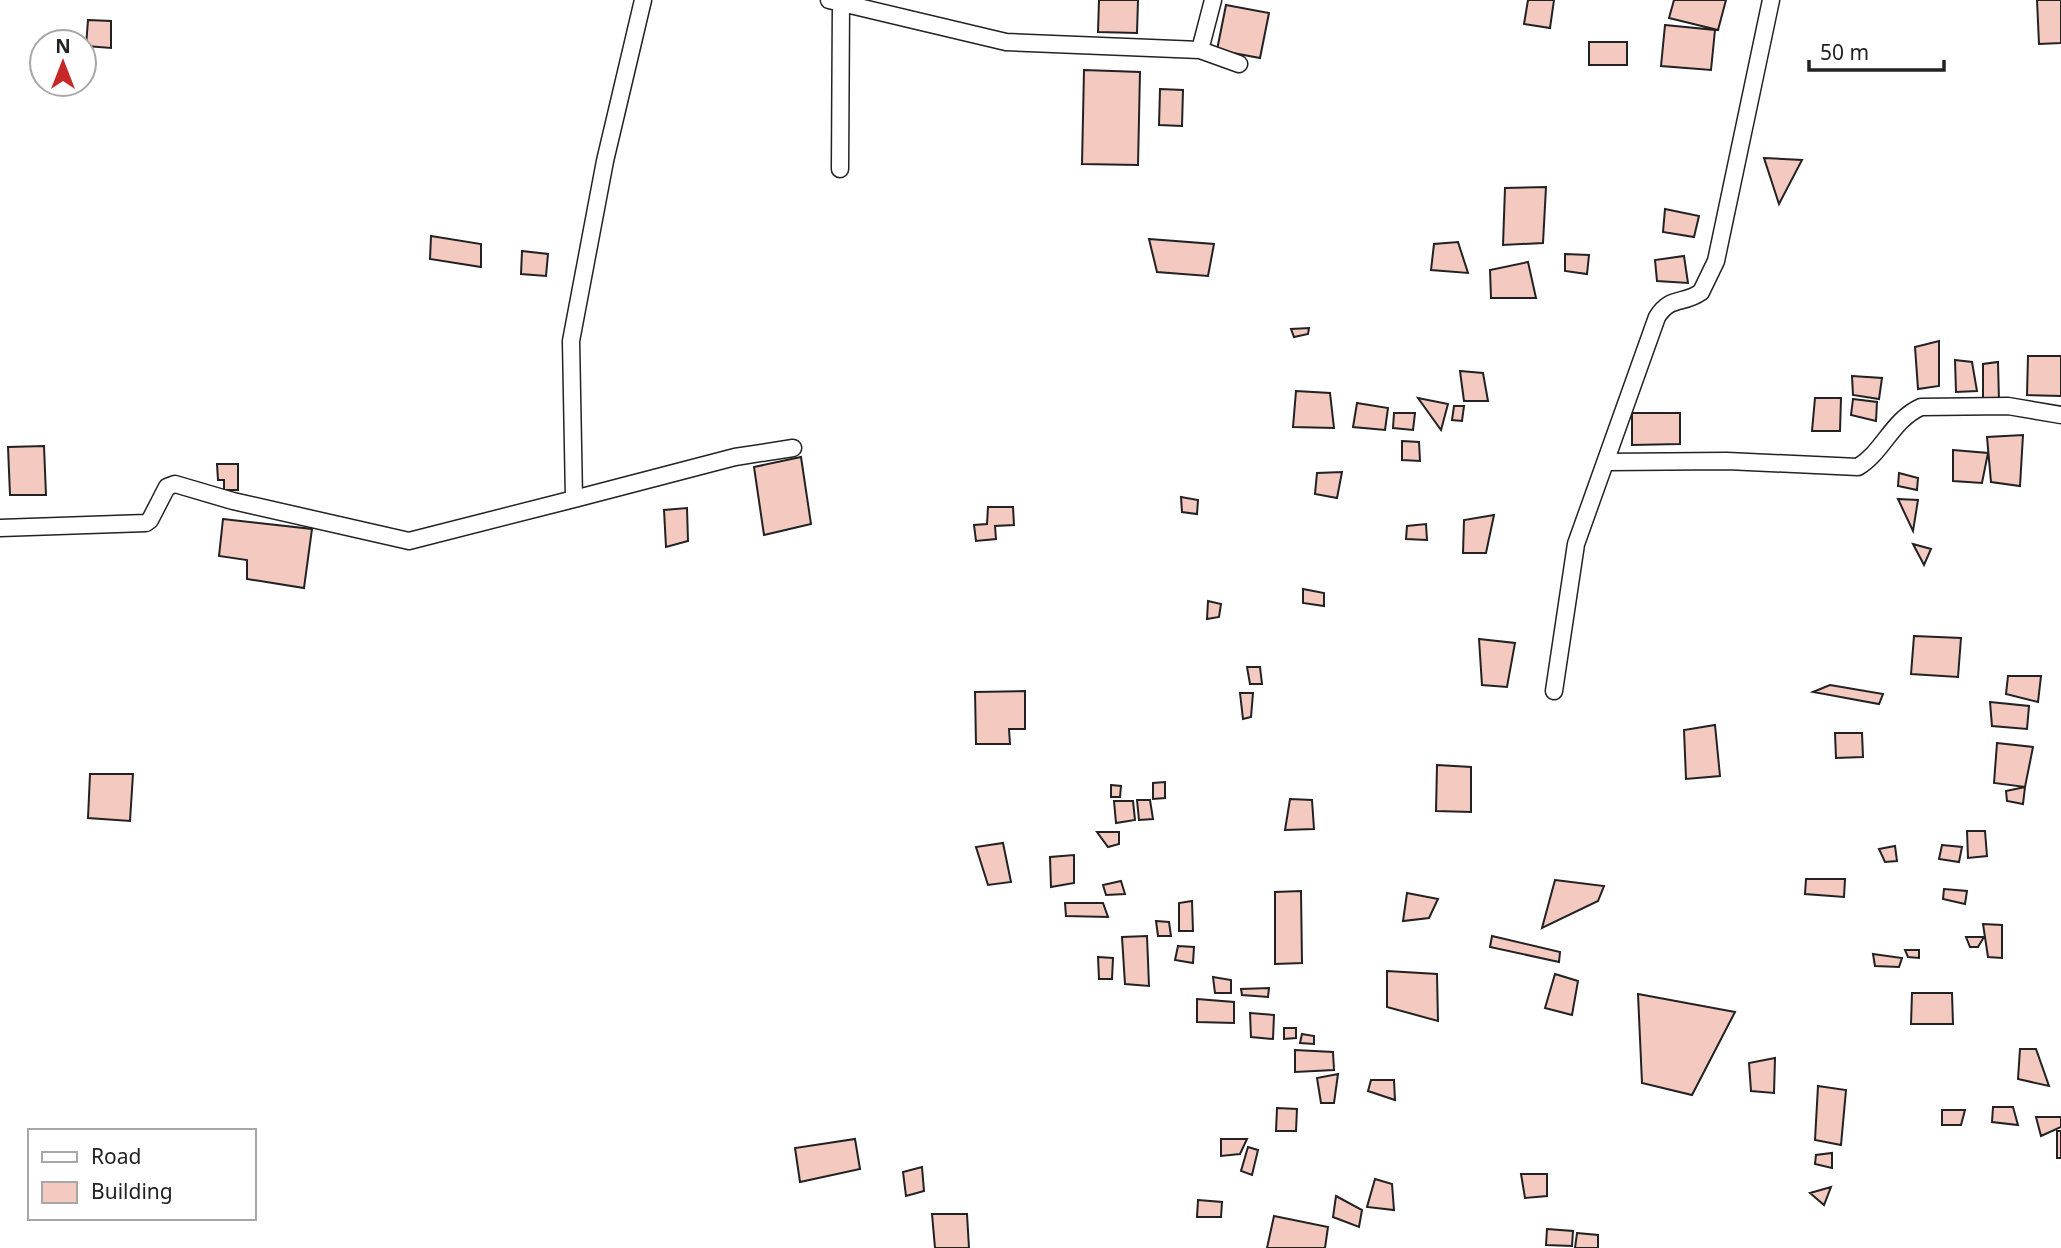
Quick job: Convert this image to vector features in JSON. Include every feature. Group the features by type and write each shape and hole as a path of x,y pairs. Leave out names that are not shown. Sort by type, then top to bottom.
{"street":[{"path":"574,499 571,341 605,162 643,0"},
{"path":"1200,50 1213,0"},
{"path":"1554,691 1576,544 1657,317 1664,306 1672,301 1701,292 1716,261 1772,0"},
{"path":"840,169 835,1 1006,41 1200,50 1239,64"},
{"path":"1607,462 1727,461 1858,467 1871,459 1881,441 1921,407 2008,406 2061,415"},
{"path":"0,528 146,523 167,488 175,484 233,501 410,541 735,457 793,448"}],"building":[{"path":"1099,0 1138,0 1137,33 1098,32"},
{"path":"1528,0 1554,0 1550,28 1524,24"},
{"path":"1674,0 1726,0 1718,30 1669,18"},
{"path":"2037,0 2061,0 2061,43 2039,44"},
{"path":"1226,5 1269,13 1260,58 1217,50"},
{"path":"88,20 111,21 111,48 98,47 98,28 87,28"},
{"path":"1665,25 1715,30 1711,70 1661,66"},
{"path":"1589,42 1627,42 1627,65 1589,65"},
{"path":"1084,70 1140,72 1138,165 1082,164"},
{"path":"1160,89 1183,90 1182,126 1159,125"},
{"path":"1764,158 1802,160 1779,204"},
{"path":"1546,187 1543,243 1503,245 1505,188"},
{"path":"1665,209 1699,216 1694,237 1663,232"},
{"path":"431,236 481,244 481,267 430,259"},
{"path":"1149,239 1214,244 1208,276 1157,272"},
{"path":"1458,242 1468,273 1431,270 1434,244"},
{"path":"522,251 548,254 546,276 521,274"},
{"path":"1565,254 1589,255 1587,274 1565,271"},
{"path":"1684,256 1688,283 1657,281 1655,260"},
{"path":"1528,262 1536,298 1491,298 1490,270"},
{"path":"1309,328 1308,334 1294,337 1291,329"},
{"path":"1939,341 1939,386 1918,389 1915,347"},
{"path":"2028,356 2061,356 2061,396 2027,395"},
{"path":"1955,360 1972,362 1977,391 1956,392"},
{"path":"1998,362 1999,401 1983,398 1983,364"},
{"path":"1460,371 1483,373 1488,401 1464,401"},
{"path":"1852,376 1882,378 1879,399 1853,395"},
{"path":"1296,391 1330,393 1334,428 1293,427"},
{"path":"1418,398 1448,404 1441,430"},
{"path":"1815,398 1841,398 1840,431 1812,431"},
{"path":"1853,399 1877,402 1876,421 1851,415"},
{"path":"1357,403 1388,408 1385,430 1353,427"},
{"path":"1454,406 1464,406 1462,421 1452,420"},
{"path":"1394,413 1415,413 1413,430 1393,428"},
{"path":"1632,413 1680,413 1680,444 1632,445"},
{"path":"2023,435 2020,486 1991,482 1987,437"},
{"path":"1402,441 1419,442 1420,461 1402,460"},
{"path":"44,446 46,495 10,495 8,447"},
{"path":"1953,450 1988,453 1982,483 1953,481"},
{"path":"801,457 811,524 764,535 754,467"},
{"path":"217,464 238,464 238,490 224,490 224,480 218,480"},
{"path":"1342,472 1337,498 1315,494 1317,473"},
{"path":"1899,473 1918,478 1917,490 1898,486"},
{"path":"1181,497 1198,500 1197,514 1182,512"},
{"path":"1898,499 1918,500 1913,531"},
{"path":"988,507 1013,507 1014,525 995,526 996,539 976,541 974,525 987,524"},
{"path":"687,508 688,541 666,547 664,510"},
{"path":"1494,515 1486,553 1463,553 1464,520"},
{"path":"223,519 312,529 304,588 247,579 247,560 219,556"},
{"path":"1426,524 1427,540 1406,539 1407,526"},
{"path":"1913,544 1931,549 1924,565"},
{"path":"1303,589 1324,593 1324,606 1303,603"},
{"path":"1208,601 1221,604 1219,617 1207,619"},
{"path":"1914,636 1961,638 1958,677 1911,674"},
{"path":"1479,639 1515,643 1507,687 1482,685"},
{"path":"1247,667 1260,667 1262,684 1250,684"},
{"path":"2008,676 2041,676 2038,702 2006,694"},
{"path":"1830,685 1883,694 1879,704 1813,692"},
{"path":"1025,691 1025,729 1009,729 1010,744 976,744 975,692"},
{"path":"1240,693 1253,693 1251,717 1243,719"},
{"path":"1990,702 2029,706 2027,729 1992,726"},
{"path":"1715,725 1720,776 1686,779 1684,730"},
{"path":"1835,733 1862,733 1863,757 1836,758"},
{"path":"1997,743 2033,747 2025,787 1994,783"},
{"path":"1437,765 1471,767 1471,812 1436,811"},
{"path":"90,774 133,774 130,821 88,818"},
{"path":"1165,782 1165,798 1153,799 1153,783"},
{"path":"1111,785 1121,786 1120,797 1111,797"},
{"path":"2025,787 2023,804 2007,801 2006,791"},
{"path":"1290,799 1312,800 1314,829 1285,830"},
{"path":"1137,800 1150,800 1153,819 1139,820"},
{"path":"1114,801 1133,801 1135,820 1116,823"},
{"path":"1967,831 1985,831 1987,856 1968,858"},
{"path":"1097,832 1119,832 1119,844 1108,847"},
{"path":"1003,843 1011,882 988,885 976,847"},
{"path":"1942,845 1962,847 1959,862 1939,859"},
{"path":"1895,846 1897,861 1885,862 1879,849"},
{"path":"1074,855 1074,883 1051,887 1050,857"},
{"path":"1806,879 1845,879 1844,897 1805,894"},
{"path":"1555,880 1604,886 1598,901 1542,928"},
{"path":"1121,881 1125,894 1106,895 1103,885"},
{"path":"1944,889 1967,891 1965,904 1943,899"},
{"path":"1301,891 1302,963 1275,964 1275,892"},
{"path":"1407,893 1438,899 1429,918 1403,921"},
{"path":"1192,901 1193,931 1179,931 1179,903"},
{"path":"1065,903 1103,903 1108,917 1066,916"},
{"path":"1156,921 1169,922 1171,936 1158,936"},
{"path":"1983,924 2002,925 2002,958 1988,957"},
{"path":"1147,936 1149,986 1125,984 1122,937"},
{"path":"1492,936 1560,952 1559,962 1490,947"},
{"path":"1966,937 1984,937 1978,947 1970,947"},
{"path":"1178,946 1194,947 1193,963 1175,960"},
{"path":"1905,950 1919,950 1919,958 1908,957"},
{"path":"1873,954 1902,958 1899,967 1875,966"},
{"path":"1098,957 1113,958 1112,979 1099,979"},
{"path":"1387,971 1437,974 1438,1021 1387,1007"},
{"path":"1555,974 1578,981 1572,1015 1545,1008"},
{"path":"1213,977 1231,980 1231,993 1215,993"},
{"path":"1269,988 1268,997 1242,995 1241,989"},
{"path":"1912,993 1952,993 1953,1024 1911,1024"},
{"path":"1638,994 1735,1012 1692,1095 1642,1083"},
{"path":"1197,999 1234,1002 1234,1023 1197,1022"},
{"path":"1250,1013 1274,1015 1273,1039 1251,1037"},
{"path":"1284,1028 1296,1028 1296,1038 1284,1039"},
{"path":"1302,1034 1314,1036 1314,1044 1300,1043"},
{"path":"2020,1049 2036,1049 2049,1086 2018,1079"},
{"path":"1295,1050 1333,1052 1334,1070 1295,1072"},
{"path":"1775,1058 1774,1093 1751,1091 1749,1063"},
{"path":"1338,1074 1334,1103 1321,1103 1317,1078"},
{"path":"1371,1080 1394,1080 1395,1100 1368,1091"},
{"path":"1818,1086 1846,1090 1841,1145 1815,1140"},
{"path":"1993,1107 2013,1107 2018,1125 1992,1122"},
{"path":"1277,1108 1297,1109 1296,1131 1276,1131"},
{"path":"1942,1110 1965,1110 1961,1125 1942,1125"},
{"path":"2036,1117 2061,1117 2061,1127 2041,1136"},
{"path":"2057,1131 2061,1131 2061,1158 2057,1158"},
{"path":"855,1139 860,1169 800,1182 795,1148"},
{"path":"1221,1139 1247,1139 1240,1154 1221,1156"},
{"path":"1248,1147 1258,1150 1252,1175 1241,1171"},
{"path":"1832,1153 1832,1168 1815,1164 1816,1155"},
{"path":"922,1167 924,1191 906,1196 903,1172"},
{"path":"1521,1174 1547,1174 1547,1196 1525,1198"},
{"path":"1375,1179 1392,1184 1394,1210 1367,1207"},
{"path":"1831,1187 1824,1205 1810,1193"},
{"path":"1336,1196 1362,1210 1359,1227 1333,1217"},
{"path":"1198,1200 1222,1202 1221,1217 1197,1217"},
{"path":"932,1214 967,1214 969,1248 935,1248"},
{"path":"1274,1216 1328,1227 1325,1248 1267,1248"},
{"path":"1547,1229 1573,1231 1572,1246 1546,1245"},
{"path":"1577,1233 1598,1235 1598,1248 1575,1248"}]}
